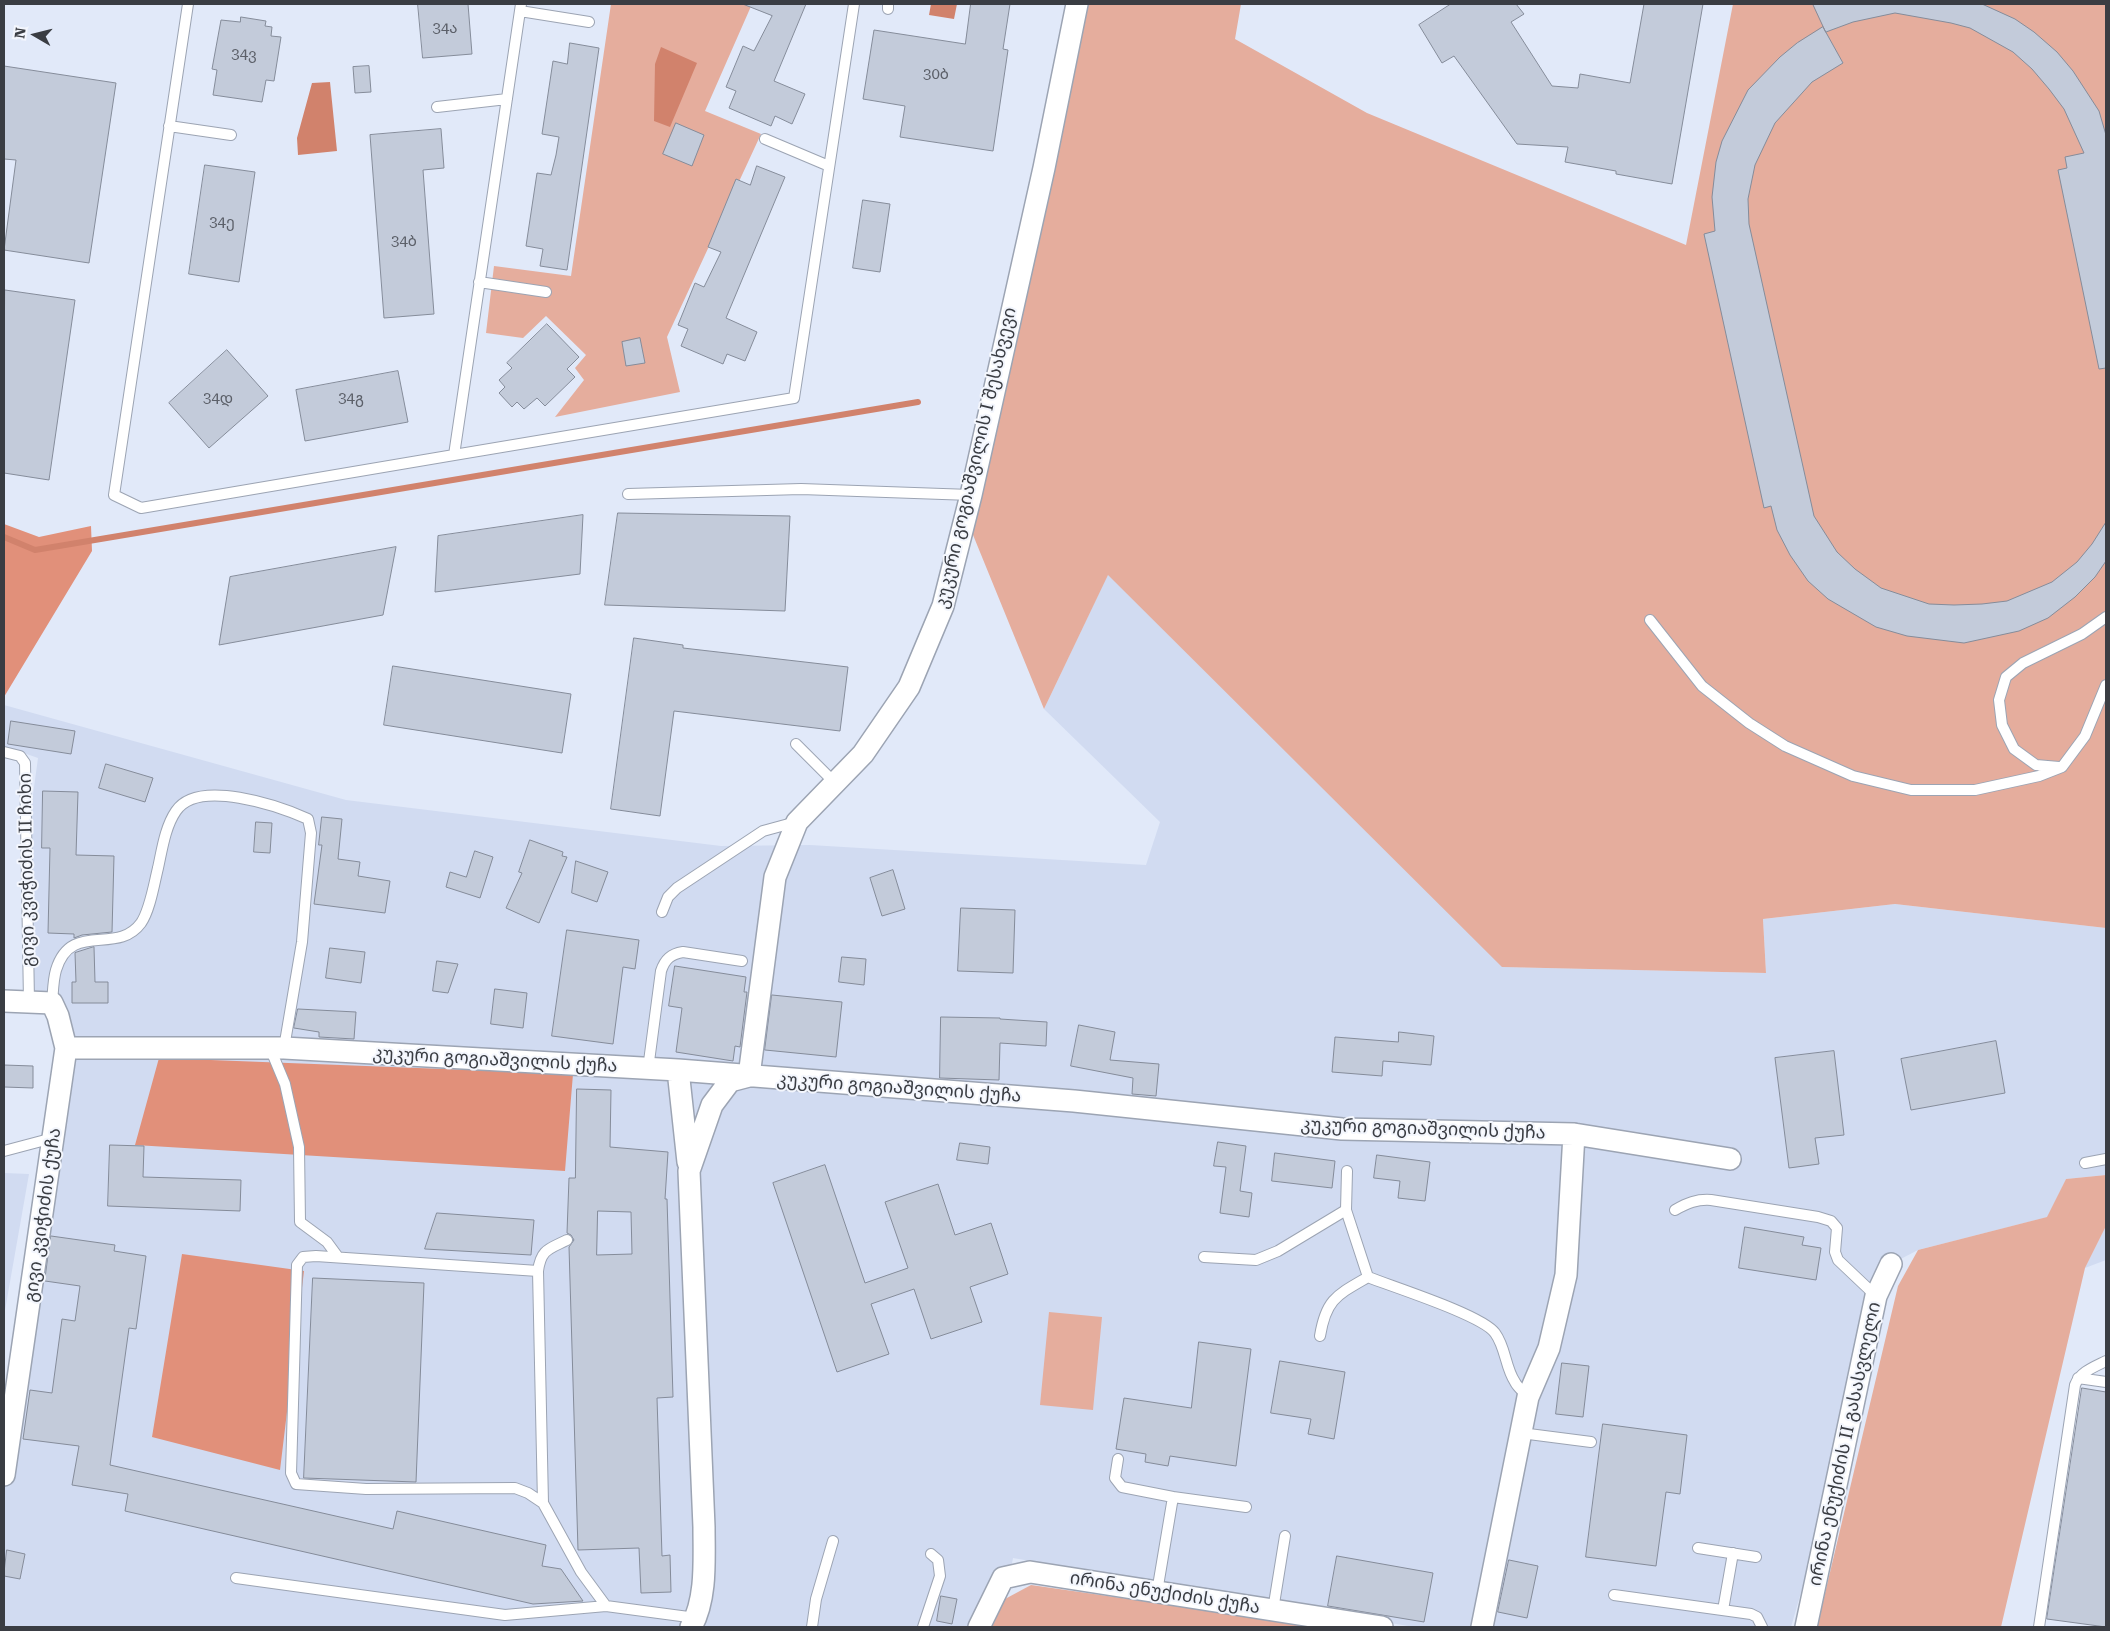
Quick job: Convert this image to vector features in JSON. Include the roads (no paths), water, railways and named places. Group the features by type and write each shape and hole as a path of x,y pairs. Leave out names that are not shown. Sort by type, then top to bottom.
{"street":[{"name":"კუკური გოგიაშვილის I შესახვევი","path":"749,1076 775,877 797,822 863,754 909,687 943,606 971,496 1044,168 1077,4"},
{"path":"4,1001 52,1003"},
{"name":"გივი კვიჭიძის ქუჩა","path":"4,1475 66,1048 58,1016 52,1003"},
{"name":"კუკური გოგიაშვილის ქუჩა","path":"66,1048 277,1048 678,1070 1074,1101 1342,1129 1574,1134 1730,1159"},
{"path":"678,1070 689,1171 704,1527 704,1576 694,1622"},
{"path":"689,1171 712,1104 730,1081 749,1076"},
{"path":"1482,1627 1528,1396 1549,1348 1566,1275 1574,1134"},
{"name":"ირინა ენუქიძის II გასასვლელი","path":"1806,1627 1876,1296 1890,1264"},
{"name":"ირინა ენუქიძის ქუჩა","path":"979,1627 1003,1578 1030,1572 1382,1627"}],"lane":[{"path":"188,4 114,495 141,508 794,398 854,4"},
{"path":"454,455 521,8 589,22"},
{"path":"437,107 507,99"},
{"path":"170,126 231,135"},
{"path":"765,139 829,166"},
{"path":"479,282 546,292"},
{"path":"628,494 801,489 971,496"},
{"path":"2062,767 2036,765 2014,749 2002,725 1999,700 2006,677 2023,663 2082,634 2106,617"},
{"path":"1650,620 1702,686 1749,723 1785,746 1853,776 1912,790 1974,790 2039,776 2062,767 2085,736 2106,685"},
{"path":"796,744 835,783"},
{"name":"გივი კვიჭიძის II ჩიხი","path":"4,752 20,756 24,763 29,1002"},
{"path":"52,1003 55,971 62,954 68,947 90,939 114,939 129,935 142,921 152,894 168,826 176,810 186,801 202,796 237,797 286,809 308,819 311,833 303,932 277,1048 299,1147 300,1222 327,1242 338,1257"},
{"path":"662,912 668,897 677,888 763,830 797,822"},
{"path":"648,1069 661,971 664,961 674,953 683,952 742,962"},
{"path":"4,1151 54,1138"},
{"path":"2085,1163 2106,1159"},
{"path":"1347,1171 1346,1210 1368,1277"},
{"path":"1675,1210 1686,1203 1712,1200 1818,1217 1831,1221 1837,1228 1835,1252 1838,1260 1876,1296"},
{"path":"1204,1257 1256,1260 1278,1251 1346,1210"},
{"path":"543,1503 539,1258 546,1251 567,1240"},
{"path":"538,1271 338,1257 303,1257 297,1265 291,1473 296,1484 366,1489 516,1488 528,1493 543,1503 581,1572 606,1606"},
{"path":"1368,1277 1470,1316 1494,1331 1504,1349 1508,1367 1515,1383 1528,1396"},
{"path":"1320,1336 1324,1315 1339,1294 1368,1277"},
{"path":"2039,1627 2075,1385 2078,1378 2085,1372 2106,1361"},
{"path":"2078,1378 2106,1382"},
{"path":"1521,1433 1591,1442"},
{"path":"1118,1458 1115,1478 1122,1487 1173,1497 1246,1507"},
{"path":"1157,1592 1173,1497"},
{"path":"1274,1610 1284,1536"},
{"path":"812,1627 816,1599 833,1540"},
{"path":"1698,1548 1756,1558"},
{"path":"1723,1610 1733,1553"},
{"path":"924,1627 940,1576 938,1560 931,1554"},
{"path":"236,1578 505,1615 606,1606 694,1622"},
{"path":"1614,1595 1751,1614 1757,1617 1762,1627"}],"waterway":[{"path":"4,537 35,550 918,402"}]}
